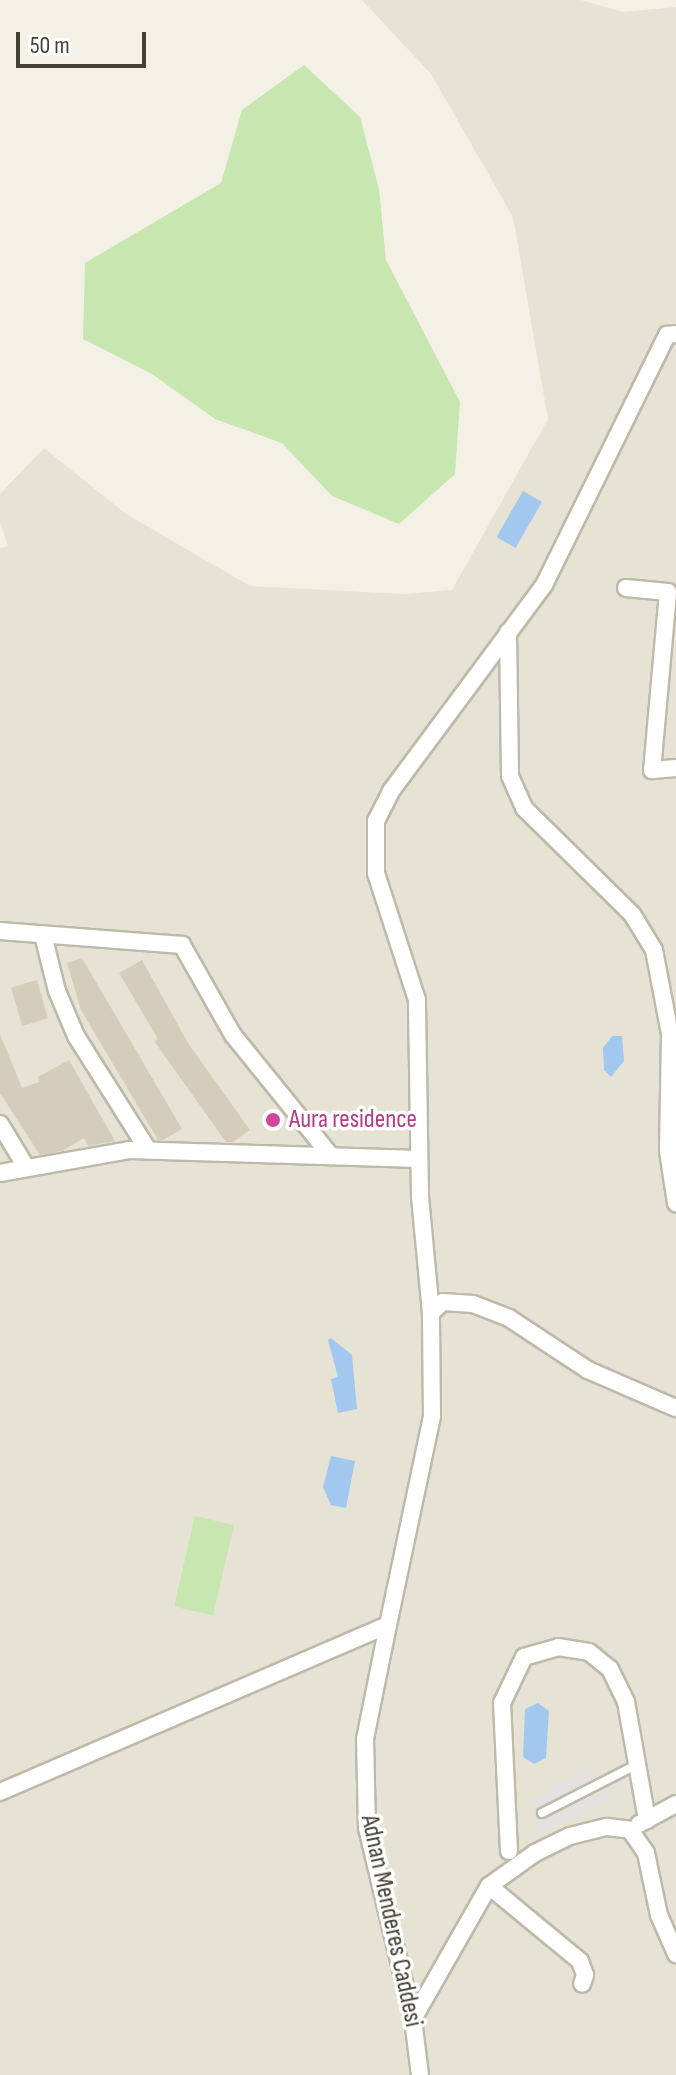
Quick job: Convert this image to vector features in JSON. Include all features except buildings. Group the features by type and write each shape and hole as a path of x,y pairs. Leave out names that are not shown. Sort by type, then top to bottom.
{"street":[{"name":"Adnan Menderes Caddesi","path":"420,2075 413,2019 367,1828 365,1739 432,1416 431,1313 419,1159 417,1000 376,873 376,821 391,791 544,585 667,335 676,334"},
{"path":"626,588 668,592 652,770 676,768"},
{"path":"508,632 510,776 524,808 632,914 654,950 670,1034 672,1107 668,1151 676,1203"},
{"path":"0,931 182,945 233,1035 331,1156"},
{"path":"43,935 57,991 76,1036 148,1150"},
{"path":"0,1124 26,1167"},
{"path":"0,1173 129,1150 419,1159"},
{"path":"431,1313 443,1302 473,1304 509,1318 588,1370 676,1408"},
{"path":"0,1792 388,1625"},
{"path":"509,1851 502,1703 524,1657 558,1647 589,1652 610,1669 626,1702 647,1820"},
{"path":"413,2019 489,1886 535,1853 570,1836 607,1827 630,1830 676,1804"},
{"path":"630,1830 646,1853 659,1915 676,1954"},
{"path":"489,1886 580,1961 585,1975 582,1984"}],"lane":[{"path":"542,1813 637,1764"}],"shaded area":[{"path":"362,0 581,0 623,12 676,7 676,2075 0,2075 0,548 8,546 0,522 0,494 44,448 126,514 250,586 404,594 452,590 548,419 513,217 431,74"},
{"path":"621,1763 628,1782 611,1789 615,1798 537,1836 531,1799 586,1770 594,1777"}],"green space":[{"path":"304,65 360,117 379,189 386,260 460,402 455,474 399,524 332,496 282,443 215,419 152,374 83,339 85,263 221,183 242,110"},
{"path":"195,1516 234,1525 213,1616 174,1607"}],"water":[{"path":"523,491 542,502 516,548 496,537"},
{"path":"612,1036 622,1036 624,1061 611,1077 604,1070 603,1048"},
{"path":"331,1338 352,1355 357,1409 338,1413 331,1379 338,1377 328,1340"},
{"path":"331,1456 355,1461 346,1508 331,1505 323,1487"},
{"path":"538,1703 549,1711 546,1758 534,1764 523,1757 525,1709"}],"place":[{"name":"Aura residence","path":"273,1120"}]}
